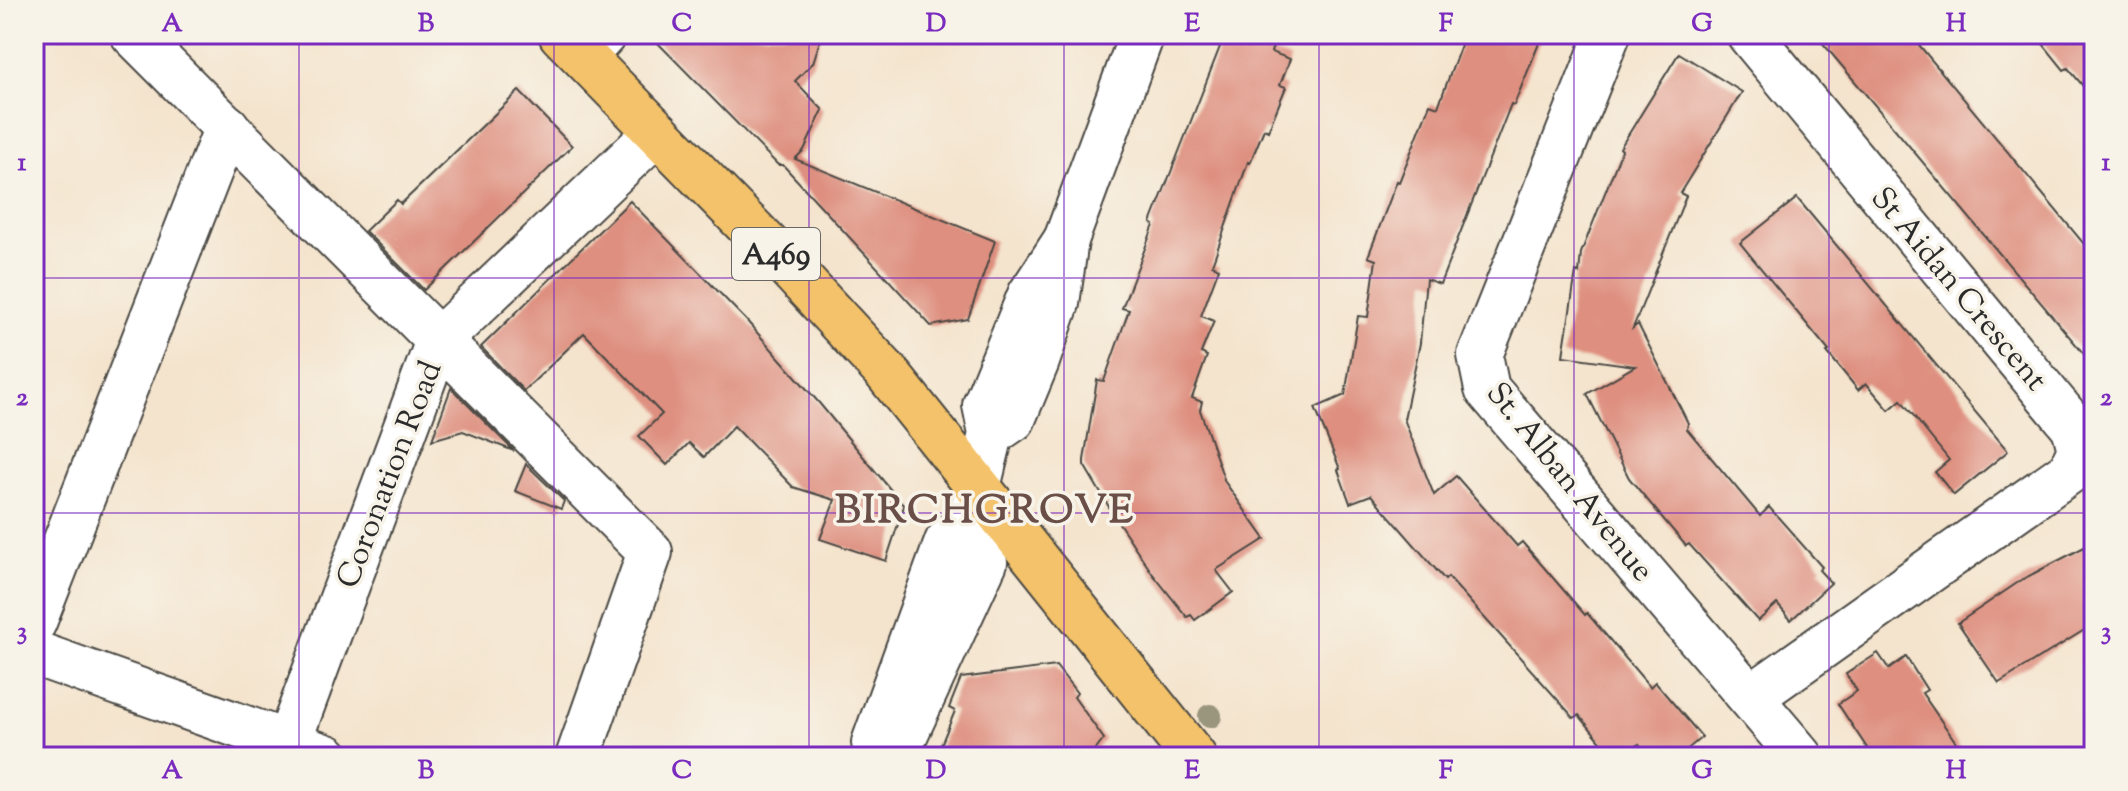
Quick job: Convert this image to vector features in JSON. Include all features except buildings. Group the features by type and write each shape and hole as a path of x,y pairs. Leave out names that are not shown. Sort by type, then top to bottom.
{"main road":[{"name":"A469","path":"583,41 657,132 887,373 974,502 1194,757"}],"street":[{"path":"133,34 650,552 578,757"},
{"path":"869,757 947,542 974,502 991,434 985,405 995,376 1030,295 1066,240 1142,34"},
{"name":"St. Alban Avenue","path":"1608,34 1480,355 1487,389 1801,757"},
{"name":"St Aidan Crescent","path":"1749,34 2074,427 2080,450 2070,471 1751,697"},
{"path":"34,622 227,127"},
{"name":"Coronation Road","path":"299,752 438,341 657,132"},
{"path":"895,757 985,562 974,502"},
{"path":"34,653 299,752"}],"district":[{"name":"BIRCHGROVE","path":"985,508"}]}
